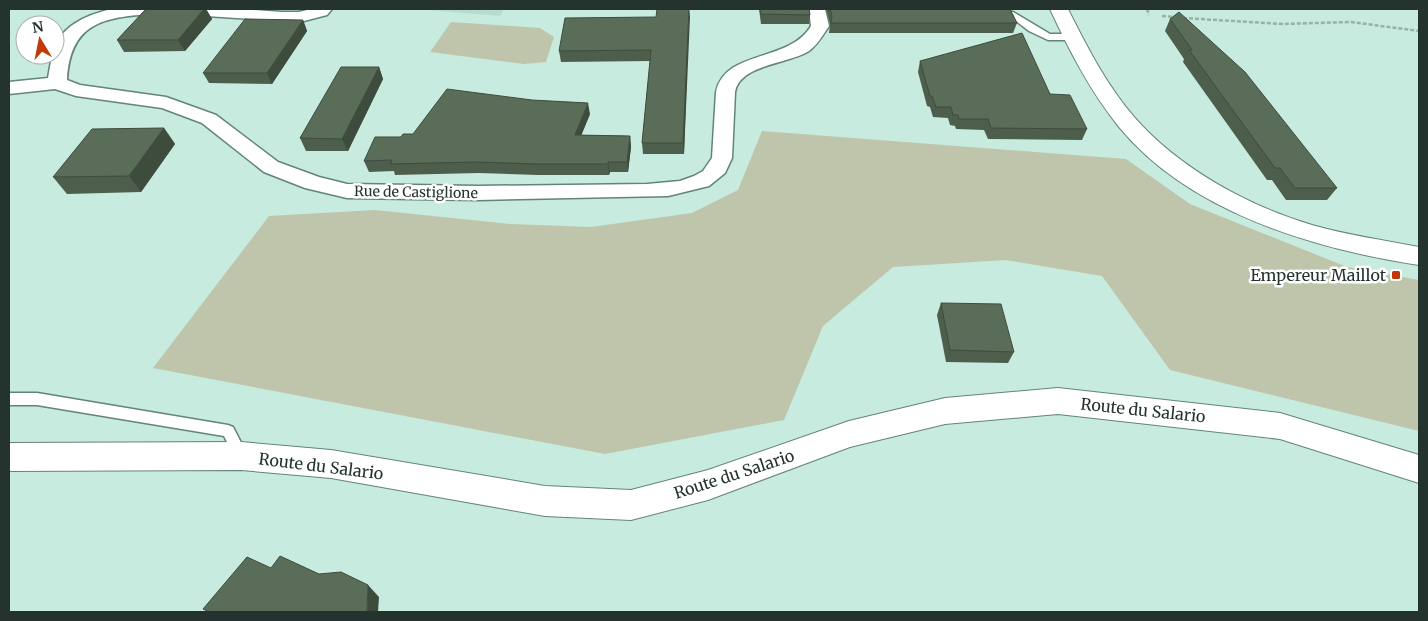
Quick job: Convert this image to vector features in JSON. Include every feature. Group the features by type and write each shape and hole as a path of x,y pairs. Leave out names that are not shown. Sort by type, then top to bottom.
{"main road":[{"path":"1059,9 1111,103 1142,138 1215,193 1257,213 1301,230 1419,256"},
{"name":"Route du Salario","path":"9,457 241,456 331,464 545,501 630,505 708,486 849,434 945,411 1058,401 1280,426 1419,468"}],"street":[{"path":"9,88 57,83 62,50 73,33 89,22 107,13 153,9"},
{"path":"175,9 282,17 300,17 324,9"},
{"name":"Rue de Castiglione","path":"57,83 76,90 166,103 209,119 271,167 313,183 347,190 478,193 674,189 698,183 716,171 722,158 726,86 737,74 748,67 796,50 809,41 820,26 817,9"}],"lane":[{"path":"966,9 974,12 1014,14 1032,29 1048,36 1074,37"},
{"path":"9,399 37,399 228,430 241,456"}],"path":[{"path":"1147,9 1149,15"},
{"path":"1162,16 1284,24 1350,22 1419,30"}],"shaded area":[{"path":"416,9 503,9 501,16"},
{"path":"451,22 540,28 554,37 546,62 524,64 430,52"},
{"path":"762,131 1126,159 1190,204 1347,267 1419,280 1419,431 1170,370 1102,276 1006,260 893,267 823,326 784,420 605,454 153,368 269,216 375,210 511,224 591,227 692,213 738,190"}],"building":[{"path":"146,9 204,9 178,40 117,40"},
{"path":"657,9 689,9 683,143 642,143 651,50 559,51 565,18 656,17"},
{"path":"760,9 809,9 810,15 761,14"},
{"path":"830,9 1010,9 1017,23 831,23"},
{"path":"1179,12 1245,72 1337,188 1295,188 1280,168 1275,168 1189,50 1192,50 1170,19"},
{"path":"245,19 303,20 267,73 203,73"},
{"path":"1022,33 1050,94 1070,95 1087,129 991,128 988,119 959,119 958,115 953,115 951,107 936,107 932,96 930,96 920,61"},
{"path":"341,67 379,67 342,139 300,138"},
{"path":"447,89 532,100 588,103 575,135 630,136 627,162 608,162 608,164 476,162 391,164 392,160 364,161 375,137 401,137 403,134 413,134"},
{"path":"164,128 129,176 53,177 92,129"},
{"path":"941,303 1001,304 1014,352 950,350"},
{"path":"280,556 319,574 341,572 368,585 367,612 209,612 203,609 247,557 271,568"}],"place":[{"name":"Empereur Maillot","path":"1396,275"}]}
